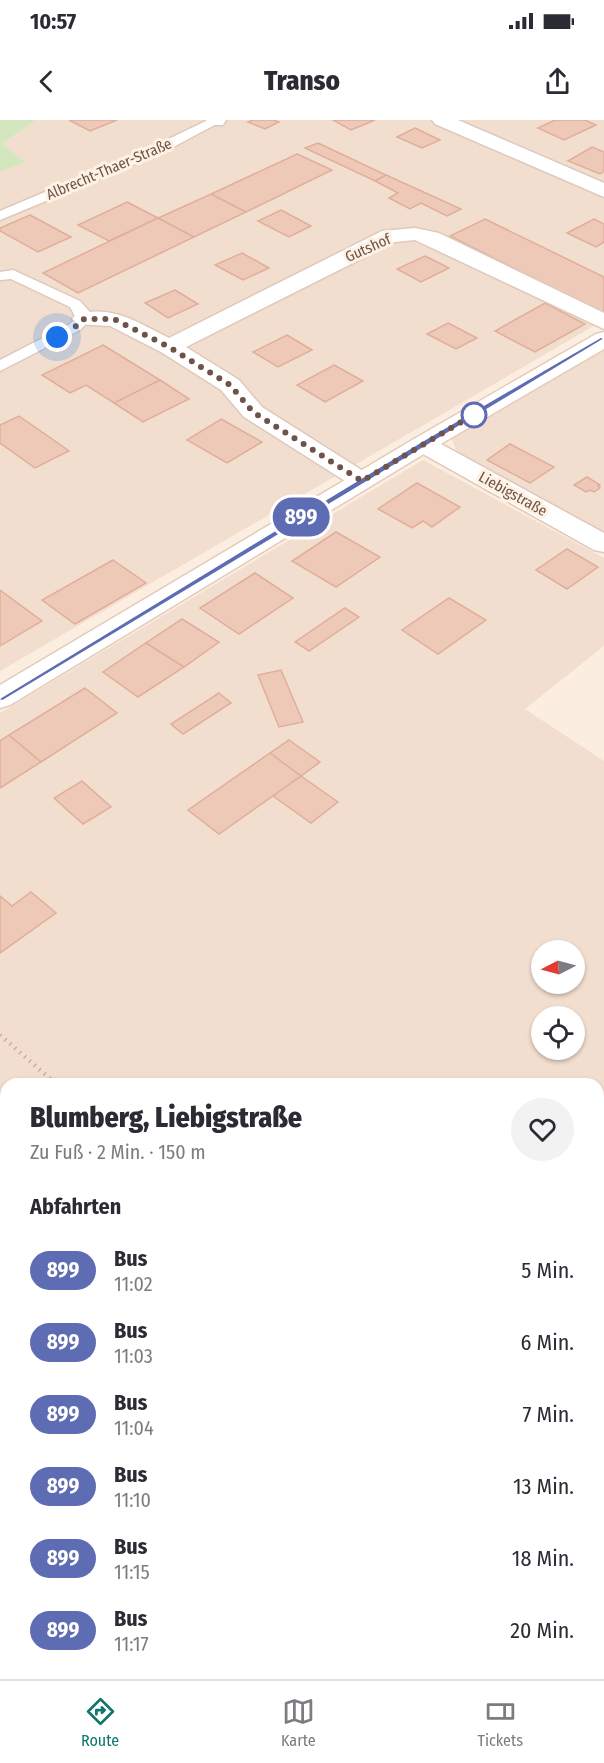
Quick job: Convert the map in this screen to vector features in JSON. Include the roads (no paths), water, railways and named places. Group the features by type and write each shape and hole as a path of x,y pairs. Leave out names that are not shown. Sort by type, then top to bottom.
{"street":[{"path":"442,120 604,192"},
{"name":"Gutshof","path":"169,347 390,236 415,234 431,238 604,322"},
{"path":"84,319 114,319 169,347 230,385 253,412 362,481"},
{"path":"0,698 423,444 604,339"},
{"name":"Liebigstraße","path":"423,444 604,544"}],"lane":[{"name":"Albrecht-Thaer-Straße","path":"0,216 159,149 216,121"},
{"path":"0,261 8,266 6,275 75,304 82,311 84,319 75,327 0,366"}]}
